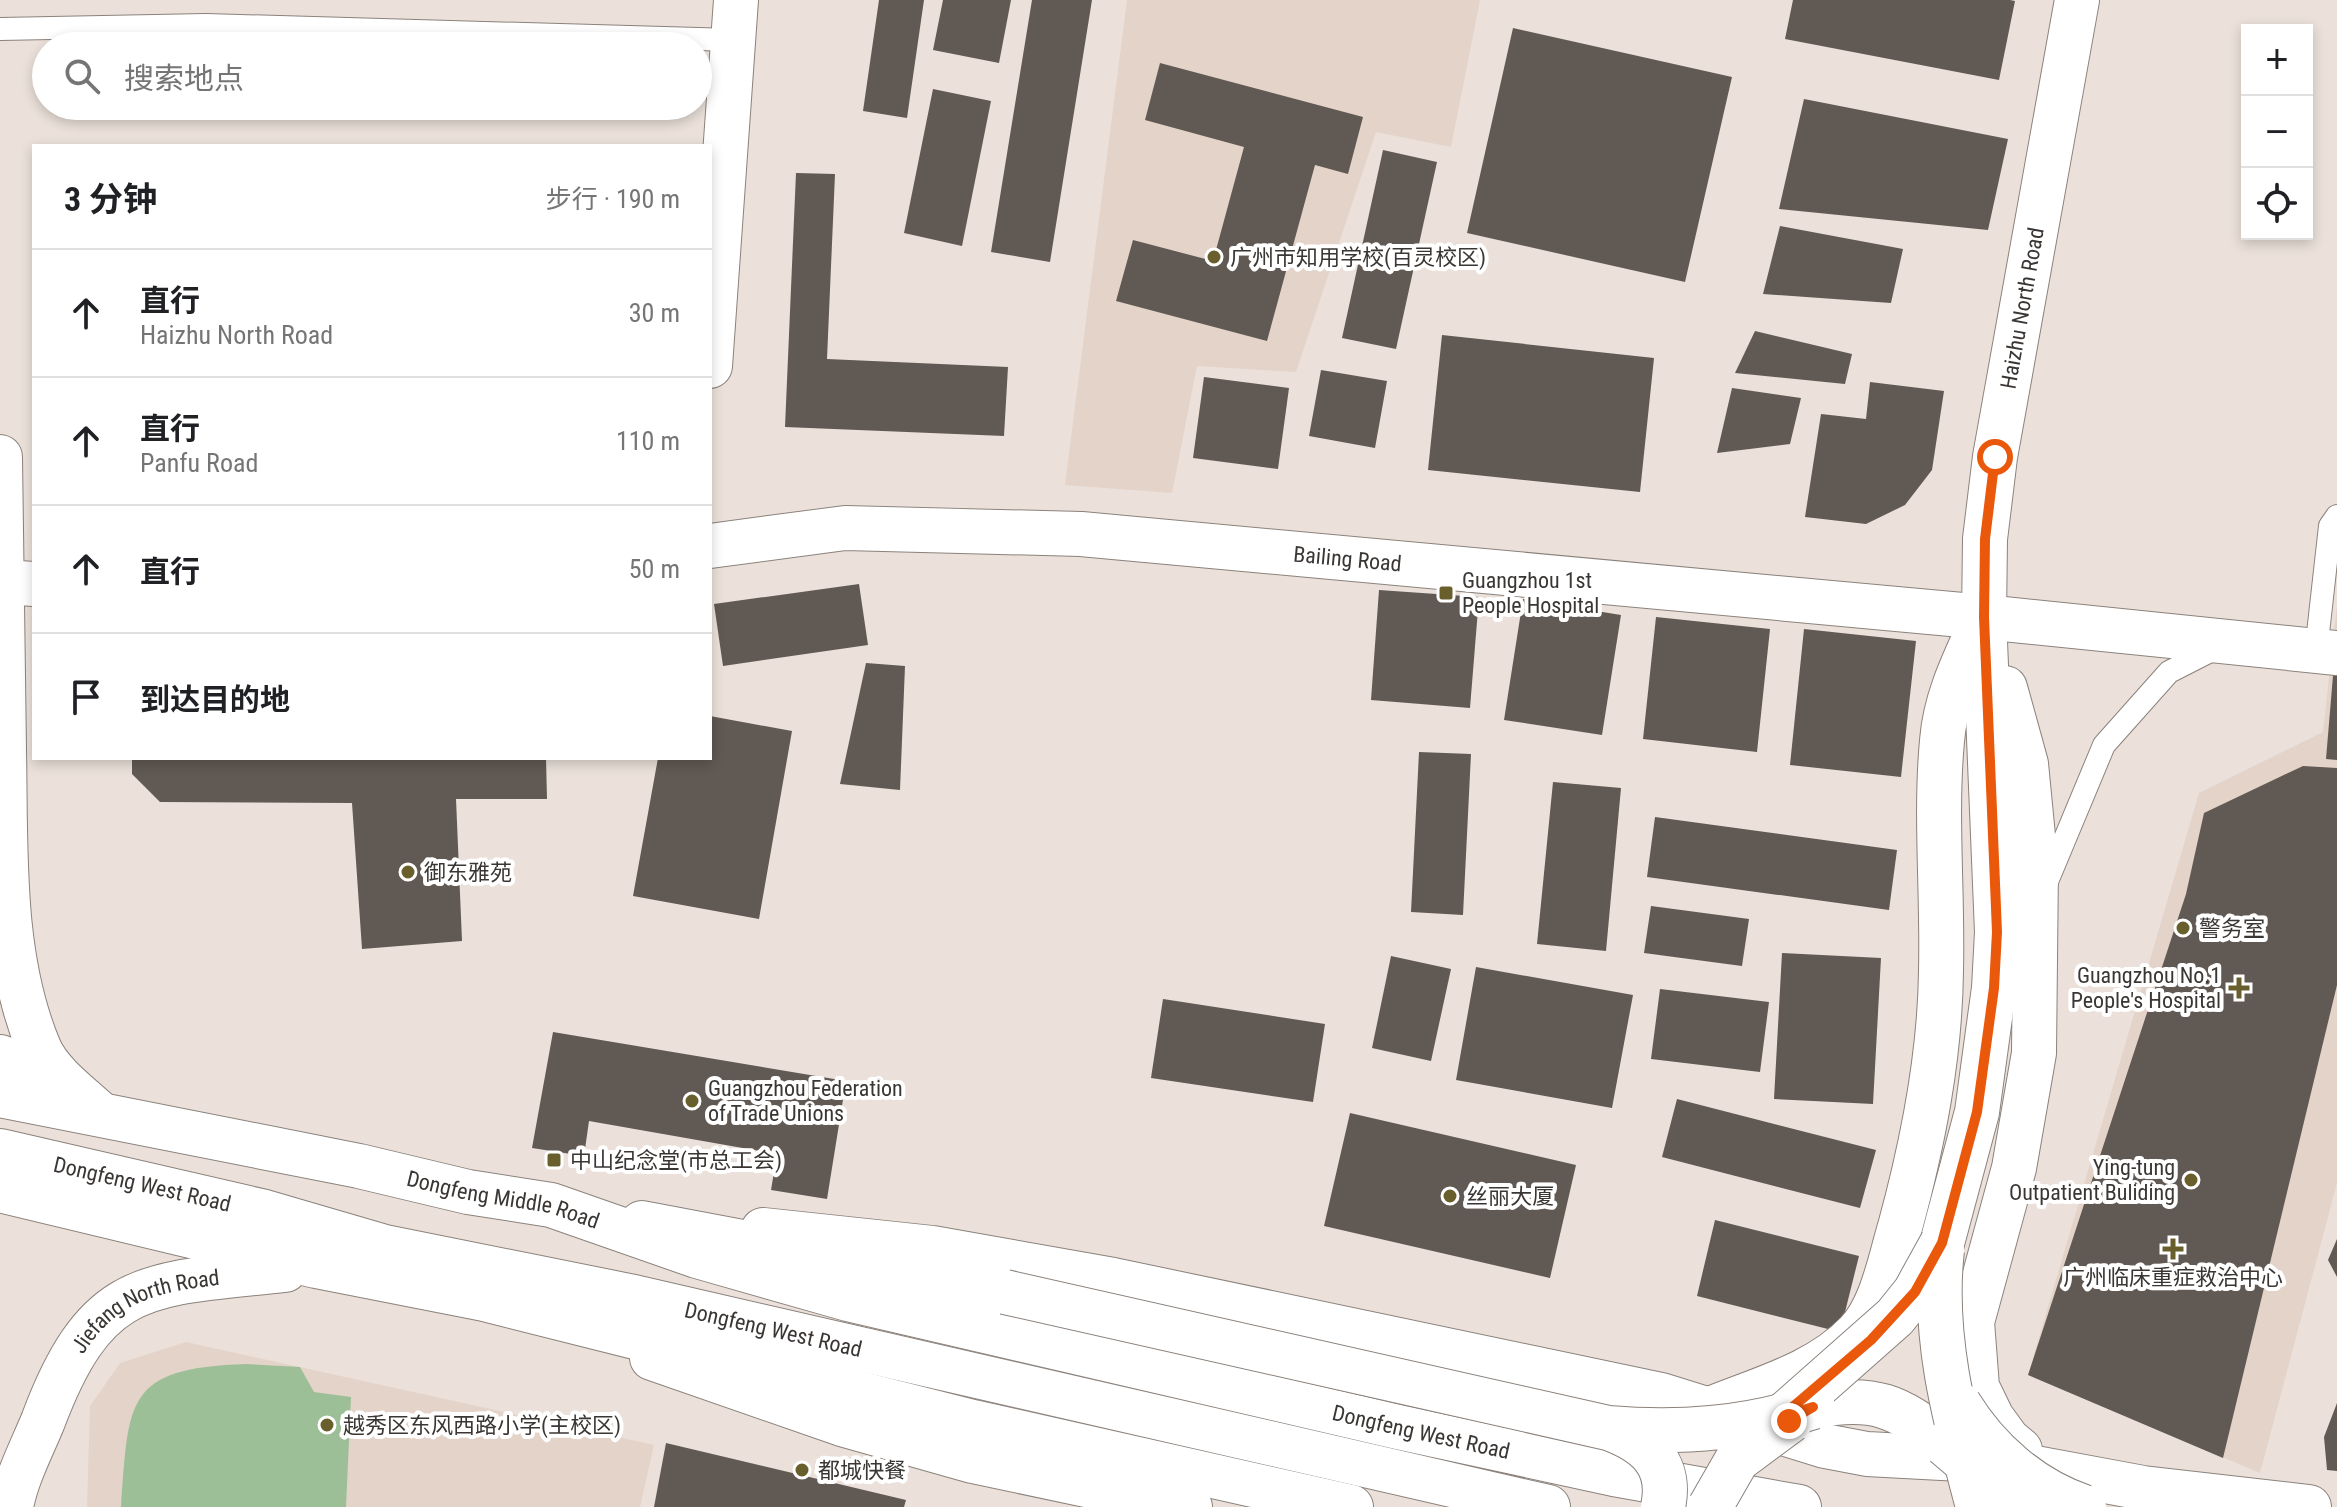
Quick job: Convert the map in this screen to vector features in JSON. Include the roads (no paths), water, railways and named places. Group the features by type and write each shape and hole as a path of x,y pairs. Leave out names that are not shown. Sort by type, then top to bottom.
{"main road":[{"name":"Haizhu North Road","path":"1984,617 1985,539 1995,457 2077,0"},
{"path":"712,338 735,20"},
{"path":"0,457 0,519 18,583 6,886 13,961 25,1011 40,1051 59,1076 100,1114"},
{"name":"Bailing Road","path":"712,546 845,528 1081,534 1984,617 2326,652"},
{"path":"1984,617 2026,764 2036,907 2034,1053 2023,1127 1972,1322 1977,1387 1992,1418 2050,1488"},
{"path":"1967,1479 1944,1366 1939,1273 1942,1243 1977,1112 1994,988 1997,932 1984,617"},
{"path":"1708,1410 1817,1365 1840,1350 1860,1330 1883,1282 1913,1180 1936,1065 1941,972 1942,739 1954,684 1984,617"},
{"path":"0,1057 31,1068 100,1114"},
{"name":"Dongfeng Middle Road","path":"0,1095 468,1192 551,1205 769,1278 998,1335"},
{"name":"Dongfeng West Road","path":"0,1151 265,1212 385,1247 629,1296 1548,1507"},
{"path":"0,1190 316,1266 484,1299 973,1422 1351,1507"},
{"path":"551,1205 1000,1258 1661,1395 1825,1446 1867,1454 1998,1461 2050,1488"},
{"path":"551,1205 1005,1292 1608,1428 1631,1436 1659,1464 1667,1488 1663,1507"},
{"path":"1710,1507 1737,1460 1797,1412 1915,1292 1942,1243"},
{"name":"Jiefang North Road","path":"8,1493 65,1368 84,1336 104,1314 160,1284 316,1266 385,1247"},
{"path":"484,1299 842,1424 973,1461 1190,1507"},
{"name":"Dongfeng West Road","path":"998,1335 1614,1474 1799,1507"},
{"path":"1651,1431 1696,1424 1741,1411 1829,1367 1871,1340"},
{"path":"1944,1366 1953,1393 1991,1446 2039,1487 2084,1507"},
{"path":"1608,1428 1651,1431 1755,1424 1849,1401 1881,1404 1908,1416 1967,1479 1991,1485 2017,1498 2050,1488 2143,1488 2309,1507"}],"lane":[{"path":"0,29 735,20"},
{"path":"2326,652 2330,526 2337,516"},
{"path":"2036,907 2104,745 2169,672 2226,642"}],"place":[{"name":"广州市知用学校(百灵校区)","path":"1214,257"},
{"name":"Guangzhou 1st People Hospital","path":"1446,593"},
{"name":"御东雅苑","path":"408,872"},
{"name":"警务室","path":"2183,928"},
{"name":"Guangzhou No.1 People's Hospital","path":"2239,988"},
{"name":"Guangzhou Federation of Trade Unions","path":"692,1101"},
{"name":"中山纪念堂(市总工会)","path":"554,1160"},
{"name":"Ying-tung Outpatient Buliding","path":"2191,1180"},
{"name":"丝丽大厦","path":"1450,1196"},
{"name":"广州临床重症救治中心","path":"2173,1249"},
{"name":"越秀区东风西路小学(主校区)","path":"327,1425"},
{"name":"都城快餐","path":"802,1470"}]}
